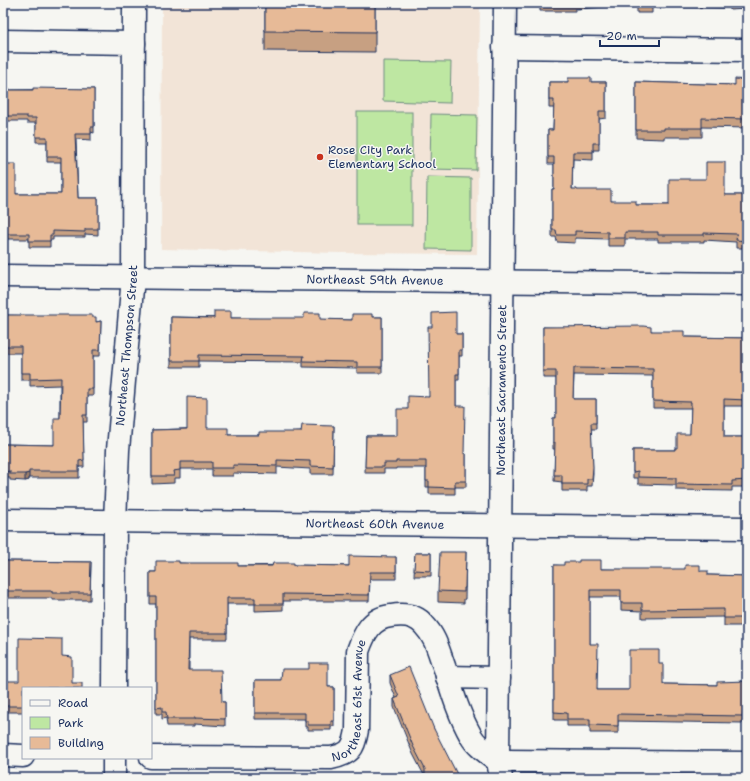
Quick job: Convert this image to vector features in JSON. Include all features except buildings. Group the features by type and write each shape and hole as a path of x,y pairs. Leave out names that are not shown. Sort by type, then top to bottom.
{"street":[{"name":"Northeast Thompson Street","path":"114,687 115,522 118,450 133,277 134,3"},
{"name":"Northeast Sacramento Street","path":"499,769 505,3"},
{"path":"3,41 134,43"},
{"path":"504,47 747,50"},
{"name":"Northeast 59th Avenue","path":"3,276 747,284"},
{"name":"Northeast 60th Avenue","path":"3,520 747,528"},
{"name":"Northeast 61st Avenue","path":"152,757 331,758 341,756 350,750 355,743 358,651 366,630 375,622 388,616 401,614 414,617 424,624 435,640 454,697 471,738 485,751 499,769"},
{"path":"447,677 499,678"},
{"path":"3,755 22,756"},
{"path":"114,759 114,778"},
{"path":"499,769 747,763"}],"shaded area":[{"name":"Rose City Park Elementary School","path":"162,3 480,3 477,254 161,249"}],"green space":[{"path":"383,61 451,62 450,103 383,101"},
{"path":"357,112 412,112 412,225 357,225"},
{"path":"431,114 477,115 476,170 430,169"},
{"path":"427,177 471,178 471,250 426,249"}],"place":[{"name":"Rose City Park Elementary School","path":"320,157"}]}
